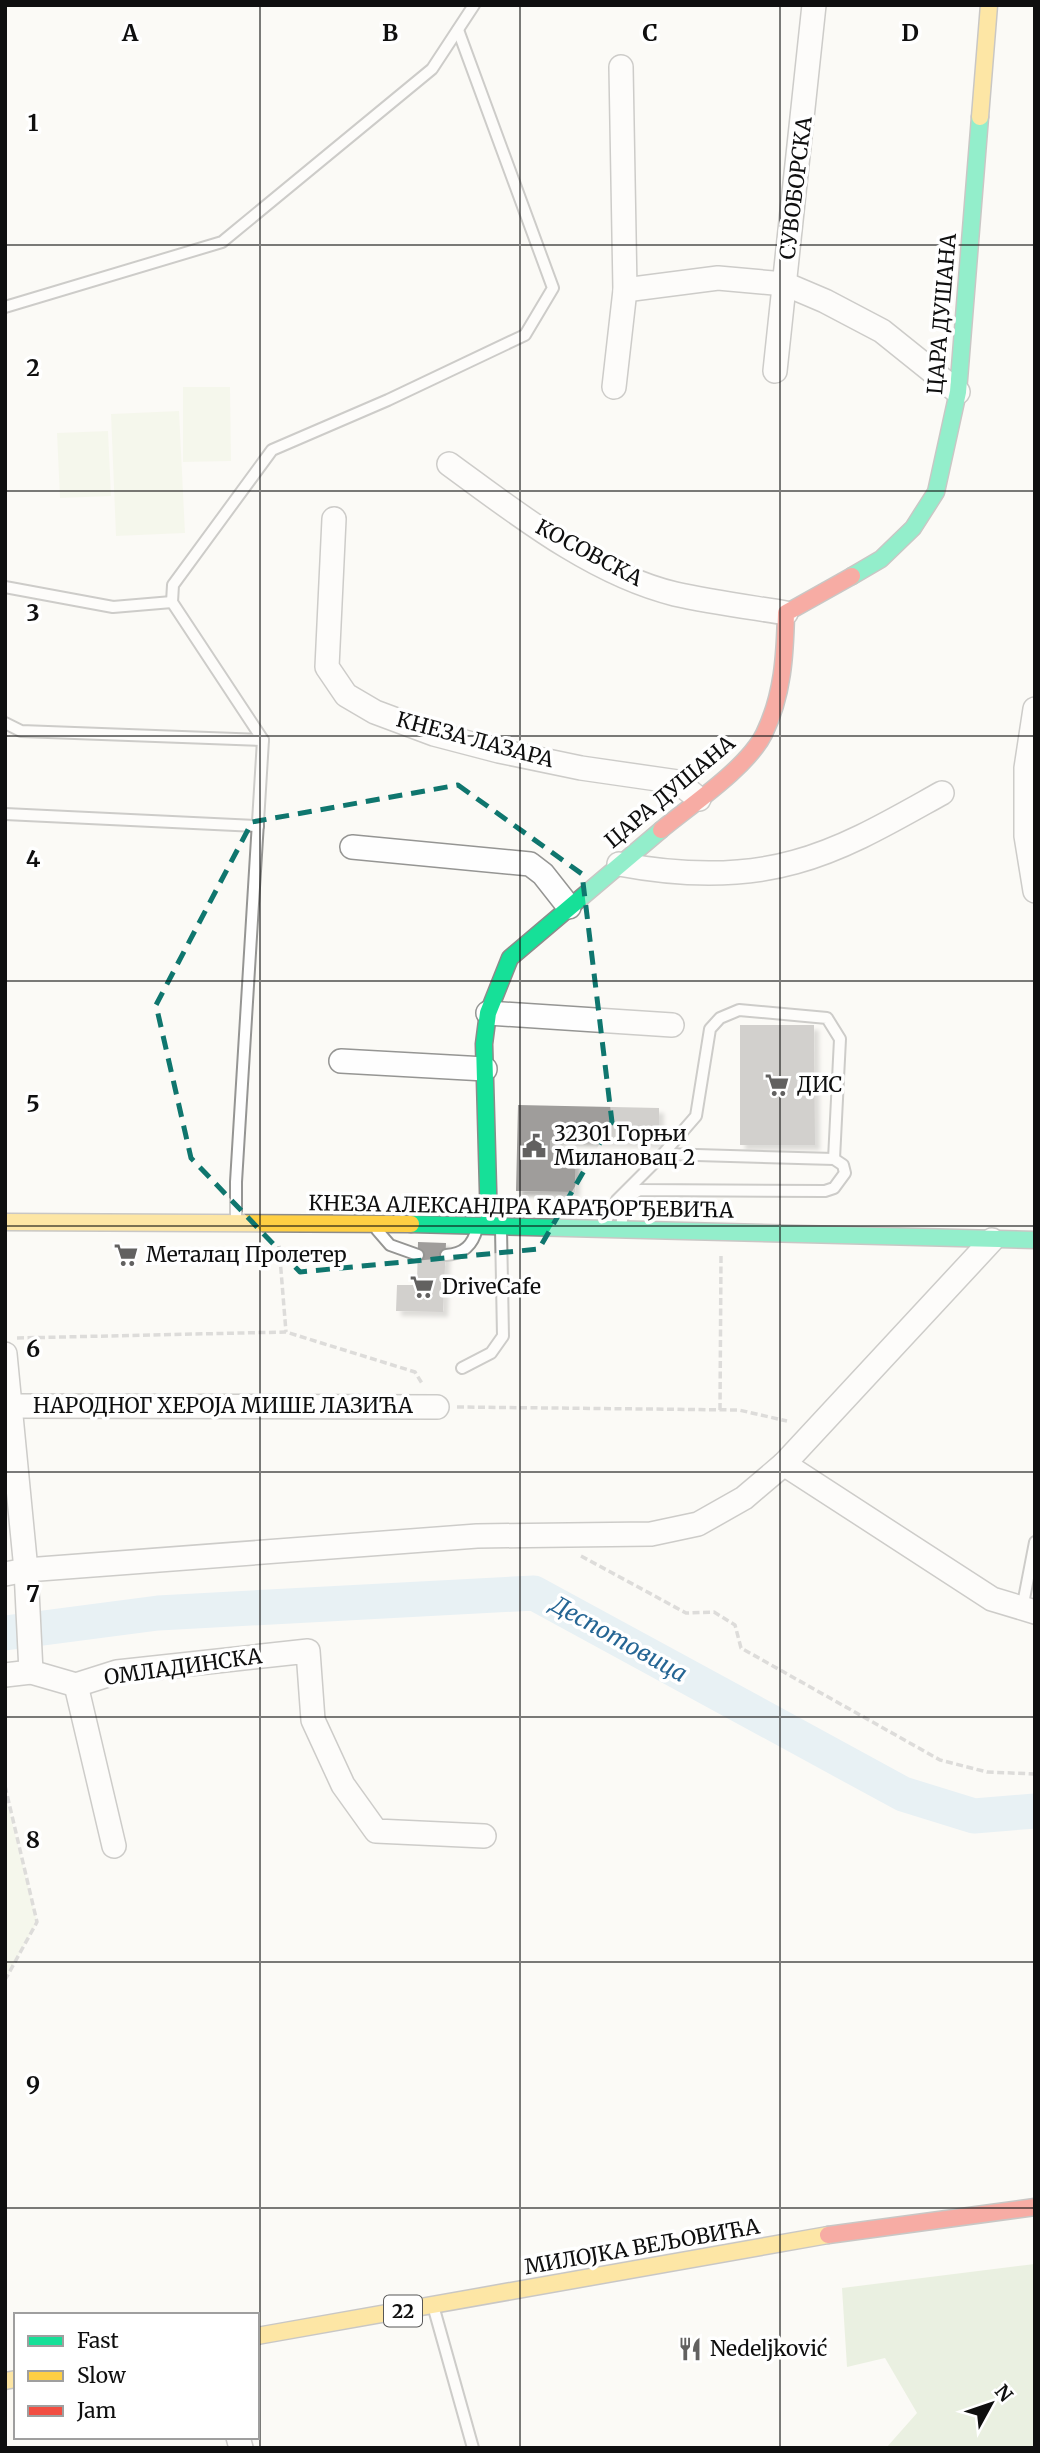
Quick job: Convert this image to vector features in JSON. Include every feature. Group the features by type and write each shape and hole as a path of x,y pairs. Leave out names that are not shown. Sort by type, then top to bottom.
{"street":[{"name":"СУВОБОРСКА","path":"775,371 814,5"},
{"name":"ЦАРА ДУШАНА","path":"489,1225 484,1044 488,1013 510,958 739,766 763,736 775,704 785,662 786,613 881,559 913,528 936,492 958,391 989,5"},
{"path":"614,387 625,290 621,67"},
{"path":"625,290 718,278 785,284 825,300 882,331 958,391"},
{"name":"КОСОВСКА","path":"449,464 540,528 625,576 674,593 786,613"},
{"name":"КНЕЗА ЛАЗАРА","path":"334,519 327,667 346,695 375,712 434,734 581,768 678,782 699,799"},
{"path":"1035,709 1026,768 1026,836 1035,891"},
{"path":"619,864 664,872 713,873 755,870 797,862 872,832 942,793"},
{"path":"352,847 530,864 543,874 569,907"},
{"path":"488,1013 672,1025"},
{"path":"341,1061 485,1069"},
{"name":"КНЕЗА АЛЕКСАНДРА КАРАЂОРЂЕВИЋА","path":"5,1222 489,1225 1035,1240"},
{"path":"16,1572 477,1536 651,1534 698,1524 744,1498 784,1464 992,1240"},
{"path":"5,1675 31,1664 27,1594 16,1572 6,1368"},
{"name":"НАРОДНОГ ХЕРОЈА МИШЕ ЛАЗИЋА","path":"9,1406 437,1407"},
{"path":"784,1464 992,1599 1028,1611"},
{"name":"ОМЛАДИНСКА","path":"31,1664 76,1685 117,1672 308,1651 313,1720 343,1785 376,1831 484,1836"},
{"path":"76,1685 114,1846"},
{"name":"МИЛОЈКА ВЕЉОВИЋА","path":"259,2336 835,2234 1035,2207"}],"lane":[{"path":"5,307 222,242 432,69 474,5"},
{"path":"236,1222 236,1182 264,740 172,602 173,585 272,450 388,400 525,335 553,288 458,30"},
{"path":"5,587 113,607 172,602"},
{"path":"5,723 21,731 264,740"},
{"path":"5,814 258,825"},
{"path":"603,1228 617,1200 696,1116 710,1029 720,1018 739,1010 827,1018 834,1027 840,1040 834,1159"},
{"path":"621,1229 626,1201 631,1194 640,1190 824,1191 834,1188 845,1173 843,1165 834,1159 663,1154"},
{"path":"373,1224 390,1245 418,1255"},
{"path":"446,1255 458,1255 489,1225"},
{"path":"462,1368 491,1353 503,1336 489,1225"},
{"path":"1028,1611 1035,1542"},
{"path":"433,2306 473,2448"}],"path":[{"path":"277,1222 286,1332"},
{"path":"720,1410 721,1249"},
{"path":"5,1339 286,1332 415,1372 437,1407 739,1410 787,1421"},
{"path":"577,1554 686,1613 714,1612 735,1625 741,1648 940,1760 987,1772 1035,1774"},
{"path":"5,1786 37,1922 5,1980"}],"highlighted area":[{"path":"458,785 582,874 612,1122 539,1249 300,1272 191,1158 156,1005 252,822"}],"green space":[{"path":"183,387 230,387 231,461 183,462"},
{"path":"179,411 185,533 116,536 111,414"},
{"path":"108,431 111,496 60,498 57,433"},
{"path":"5,1794 37,1922 5,1980"},
{"path":"1035,2264 1035,2448 886,2448 917,2413 885,2358 847,2367 842,2288"}],"building":[{"name":"ДИС","path":"740,1025 814,1025 815,1145 740,1145"},
{"name":"32301 Горњи Милановац 2","path":"518,1105 659,1108 659,1143 550,1140 550,1150 576,1151 575,1192 516,1191"},
{"path":"418,1242 446,1243 443,1312 396,1311 397,1285 415,1285 415,1289 419,1289"}],"waterway":[{"name":"Деспотовица","path":"5,1633 158,1613 534,1593 903,1794 974,1816 1035,1811"}],"traffic: fast":[{"path":"852,576 881,559 913,528 936,492 958,392 980,117"},
{"path":"489,1225 484,1044 488,1013 510,958 661,830"},
{"path":"411,1224 1035,1240"}],"traffic: slow":[{"path":"980,117 989,5"},
{"path":"5,1222 411,1224"},
{"path":"259,2336 828,2235"},
{"path":"5,2381 14,2379"}],"traffic: jam":[{"path":"661,830 732,773 764,734 779,690 784,659 786,613 852,576"},
{"path":"828,2235 1035,2207"}],"place":[{"name":"ДИС","path":"777,1085"},
{"name":"32301 Горњи Милановац 2","path":"534,1146"},
{"name":"Металац Пролетер","path":"126,1255"},
{"name":"DriveCafe","path":"422,1287"},
{"name":"Nedeljković","path":"690,2349"}]}
